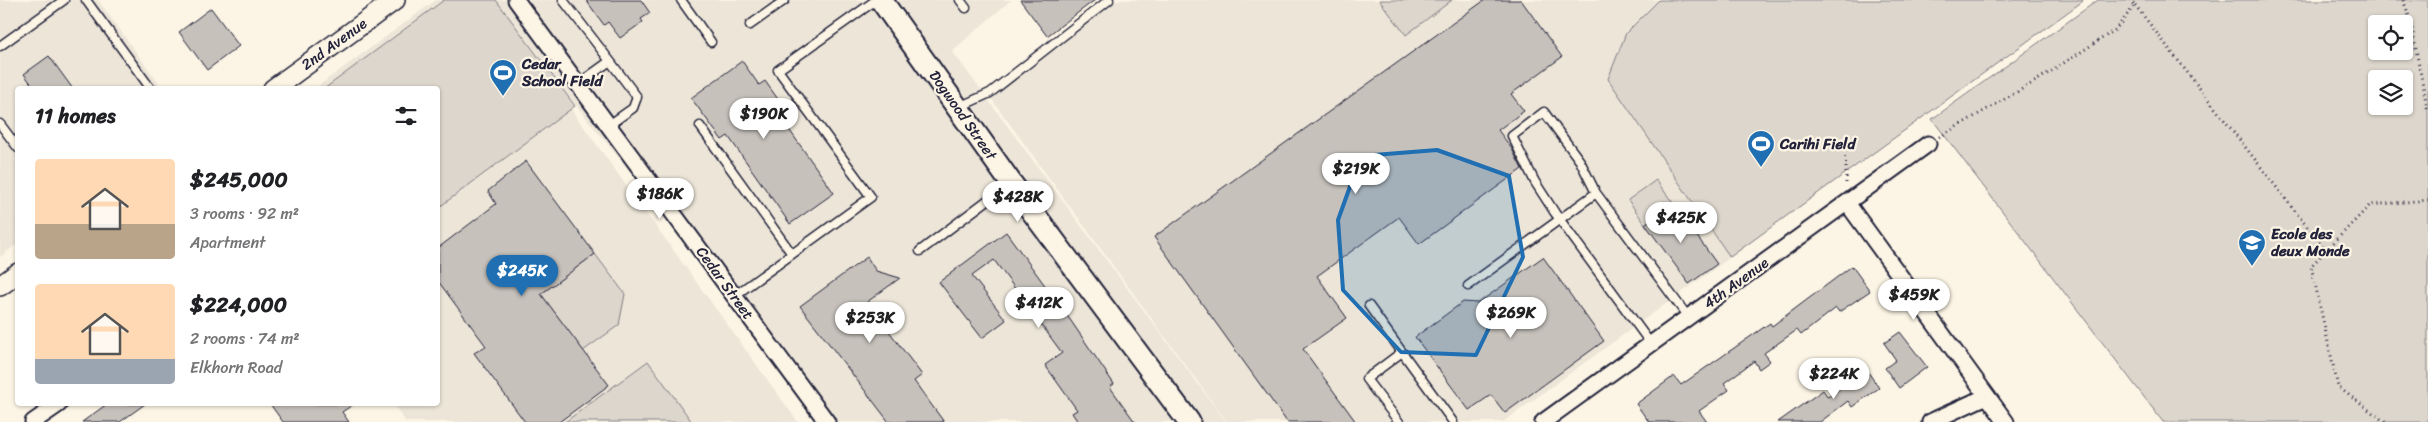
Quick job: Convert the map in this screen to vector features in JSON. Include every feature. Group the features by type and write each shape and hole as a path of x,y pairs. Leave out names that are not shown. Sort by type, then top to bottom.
{"main road":[{"name":"Dogwood Street","path":"881,0 1011,183 1189,422"}],"street":[{"name":"2nd Avenue","path":"277,86 395,0"},
{"name":"Cedar Street","path":"516,0 827,422"},
{"name":"4th Avenue","path":"1543,422 1928,144"},
{"path":"1847,203 2006,422"},
{"path":"0,286 15,275"},
{"path":"1930,422 1987,396"},
{"path":"33,422 55,406"}],"lane":[{"path":"0,46 64,0"},
{"path":"86,0 149,86"},
{"path":"563,0 637,97 633,108 609,125"},
{"path":"681,0 711,42"},
{"path":"750,25 785,0"},
{"path":"734,296 871,197 778,70 876,0"},
{"path":"960,0 966,8"},
{"path":"957,107 990,93 1109,0"},
{"path":"578,84 610,61"},
{"path":"1651,344 1535,182 1512,136 1544,112 1580,161 1596,193 1688,318"},
{"path":"0,124 15,144"},
{"path":"700,126 792,254"},
{"path":"920,251 1011,183"},
{"path":"1468,286 1596,193"},
{"path":"1369,306 1453,422"},
{"path":"1399,422 1366,379 1402,352"}],"path":[{"path":"2130,0 2326,251"},
{"path":"2403,0 2410,18 2428,112"},
{"path":"1928,144 2036,81 2115,30 2135,6"},
{"path":"1846,157 1847,203"},
{"path":"2385,422 2338,387 2311,266 2370,205 2428,200"}],"highlighted area":[{"path":"1437,150 1509,176 1523,257 1476,355 1401,352 1343,290 1338,220 1361,156"}],"shaded area":[{"path":"0,0 98,0 161,86 15,86 15,246 0,257"},
{"path":"436,0 1011,0 952,51 1226,422 836,422 509,24 798,422 406,422 394,406 440,406 440,86 318,86"},
{"name":"Cedar School Field","path":"444,0 496,0 575,106 440,207 440,86 328,86"},
{"path":"1117,0 2085,0 1503,422 1227,422 988,94"},
{"path":"1379,0 1452,0 1406,35"},
{"name":"Carihi Field","path":"1659,0 2083,1 1730,257 1608,79 1626,33"},
{"path":"2098,0 2428,0 2428,422 2163,422 1932,119"},
{"path":"1656,180 1673,203 1645,224 1628,200"},
{"path":"595,254 625,294 619,325 583,351 541,294"},
{"path":"648,361 692,422 565,422"}],"building":[{"path":"586,0 641,0 650,13 641,19 643,22 620,38 608,22 604,25"},
{"path":"1020,0 1095,0 1047,36"},
{"path":"1485,0 1521,0 1562,57 1511,94 1524,111 1498,130 1512,149 1522,169 1419,244 1399,217 1317,276 1347,318 1303,349 1356,422 1287,422 1154,237"},
{"path":"211,8 239,46 207,70 179,32"},
{"path":"49,56 71,86 33,86 24,74"},
{"path":"742,61 759,85 765,81 790,116 783,121 834,193 790,224 728,136 722,140 691,98"},
{"path":"526,161 595,254 541,294 609,385 559,422 525,422 474,353 486,346 440,284 440,246 496,204 488,191"},
{"path":"1673,203 1717,264 1689,284 1645,224"},
{"path":"1006,232 1114,384 1110,387 1135,422 1078,422 1072,413 1077,410 1045,365 1062,353 994,260 972,276 1006,320 982,338 939,282"},
{"path":"867,257 876,271 900,278 867,302 922,375 914,381 944,422 889,422 800,306"},
{"path":"1543,257 1604,341 1505,413 1491,395 1469,410 1415,337 1463,302 1478,303"},
{"path":"1852,266 1870,291 1839,312 1836,308 1801,335 1797,330 1764,353 1770,361 1759,369 1754,361 1724,383 1729,390 1699,411 1707,422 1649,422 1636,404 1674,376 1681,385 1770,323 1772,326"},
{"path":"1900,332 1927,367 1899,388 1885,368 1896,360 1884,343"},
{"path":"1866,369 1879,388 1852,407 1848,401 1820,422 1778,422 1823,390 1828,397"},
{"path":"104,406 142,406 120,422 82,422"},
{"path":"271,406 351,406 342,412 349,422 283,422"}],"place":[{"name":"Cedar School Field","path":"503,97"},
{"name":"Carihi Field","path":"1761,168"},
{"name":"Ecole des deux Monde","path":"2252,267"}]}
